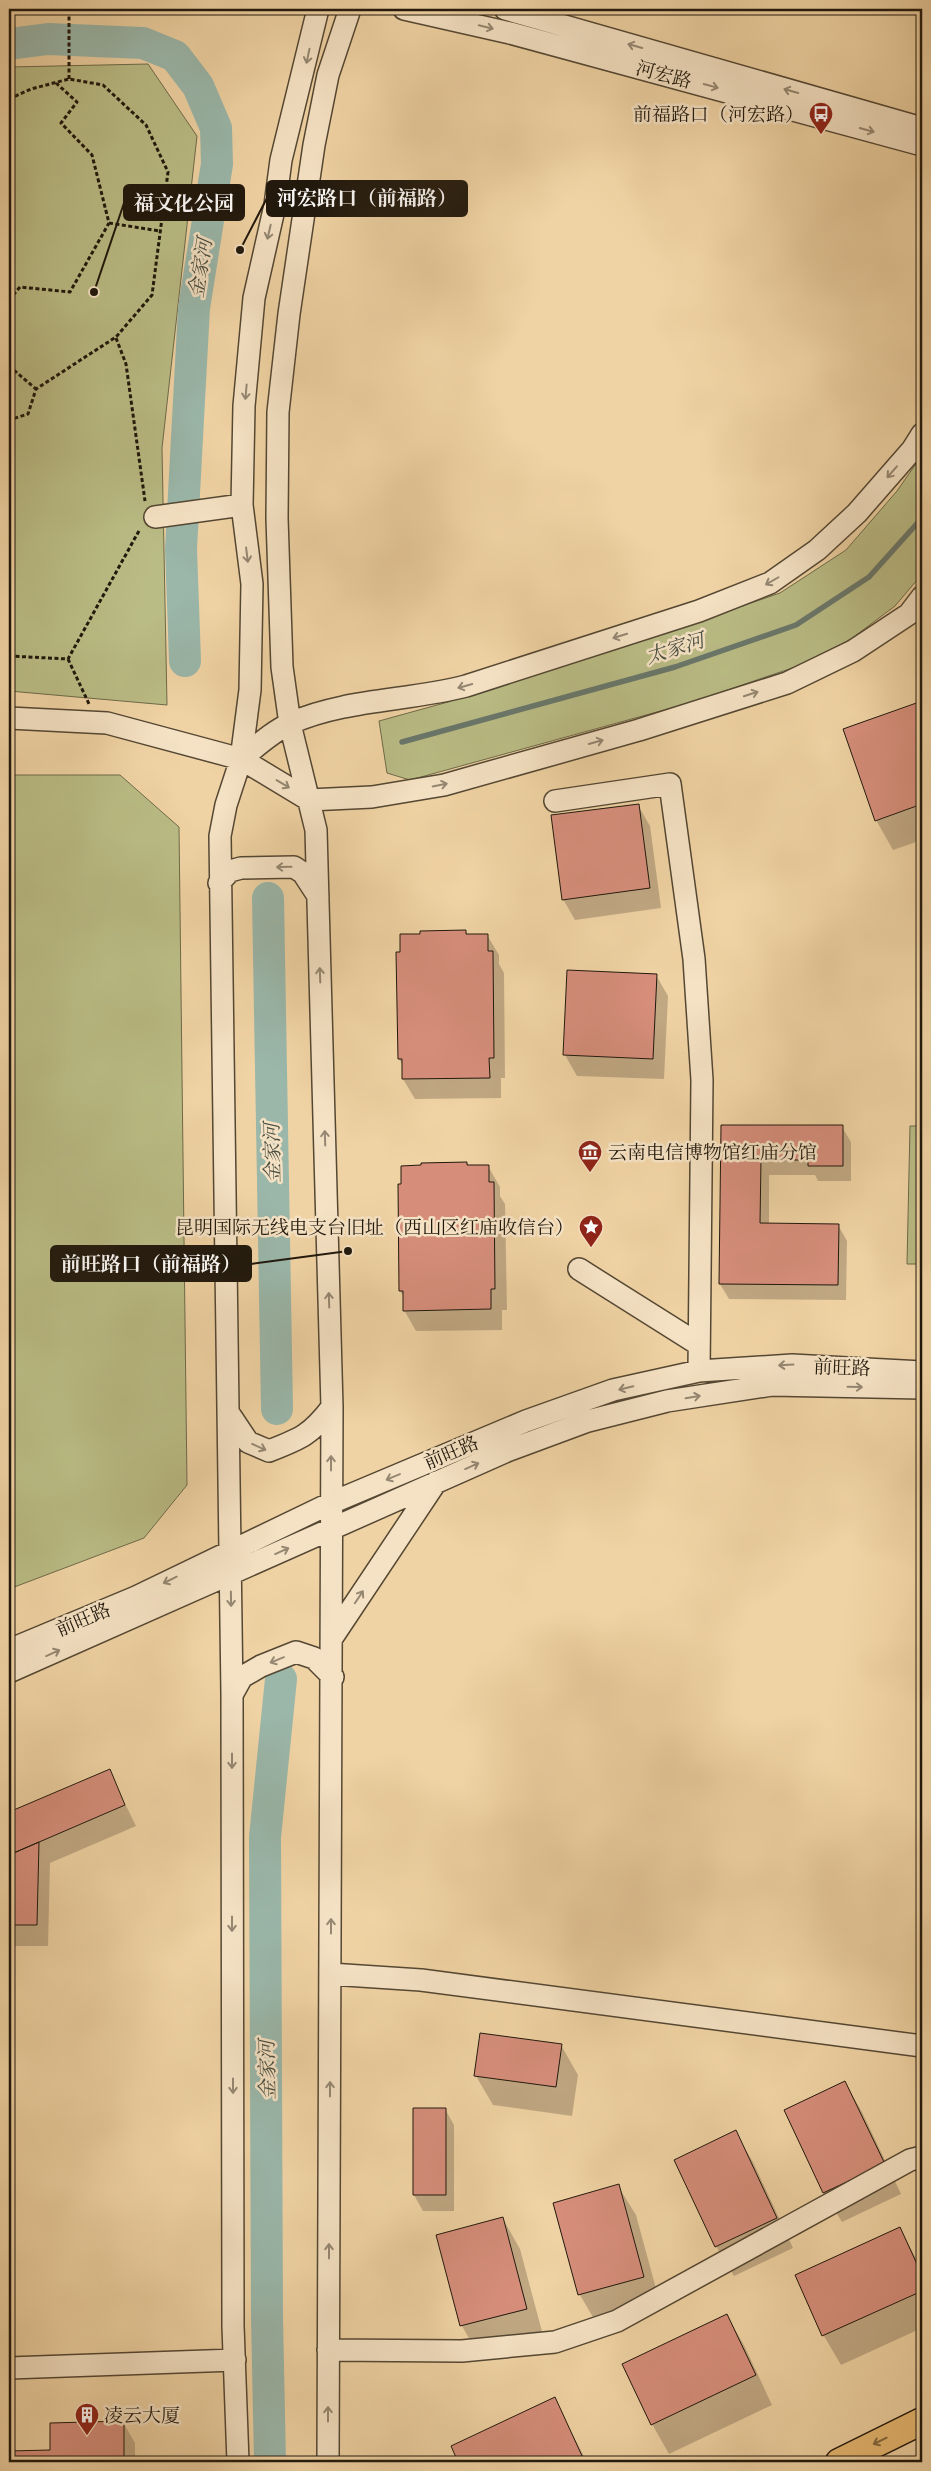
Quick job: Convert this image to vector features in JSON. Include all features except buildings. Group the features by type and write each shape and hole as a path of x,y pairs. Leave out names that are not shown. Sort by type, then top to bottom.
{"main road":[{"path":"839,2462 922,2421"}],"street":[{"path":"238,2462 235,2360 232,1696 219,883 220,836 226,805 241,759 250,690 252,584 242,505 244,406 254,298 275,205 281,160 318,9"},
{"path":"328,2462 332,1407 316,830 290,724 282,647 277,518 278,412 289,314 314,146 328,75 350,9"},
{"name":"河宏路","path":"404,9 510,33 922,145"},
{"name":"河宏路","path":"505,9 922,128"},
{"path":"241,759 290,724 336,709 432,694 466,686 699,611 770,583 817,550 856,513 912,450 922,434"},
{"path":"151,517 242,505"},
{"path":"9,718 98,723 241,759 309,800 372,797 444,785 639,730 787,683 853,651 908,614 921,600"},
{"path":"555,801 670,784 694,959 702,1080 698,1371"},
{"path":"219,883 230,871 241,868 294,867 303,873 318,897"},
{"path":"580,1269 698,1344"},
{"name":"前旺路","path":"9,1650 136,1597 230,1550 331,1503 526,1421 613,1390 698,1371 792,1365 891,1368 922,1372"},
{"name":"前旺路","path":"9,1672 507,1451 588,1421 667,1402 772,1385 922,1388"},
{"path":"228,1411 248,1442 269,1451 297,1441 316,1428 332,1407"},
{"path":"332,1638 437,1482"},
{"path":"232,1696 242,1677 261,1666 296,1652 314,1658 332,1677"},
{"path":"330,1974 421,1980 922,2046"},
{"path":"328,2350 462,2351 555,2342 617,2321 910,2160 922,2157"},
{"path":"9,2368 235,2360"}],"path":[{"path":"69,79 70,9"},
{"path":"9,99 31,89 69,79 103,85 146,124 168,172 152,295 116,337 36,389 28,414 9,420"},
{"path":"9,300 20,286 70,292 108,223 92,155 61,123 77,102 55,83"},
{"path":"108,223 160,231"},
{"path":"68,659 151,517 126,364 116,337"},
{"path":"9,366 36,389"},
{"path":"9,656 68,659"},
{"path":"68,659 98,723"}],"green space":[{"path":"148,64 197,136 162,448 167,705 9,691 9,67"},
{"path":"922,455 922,574 895,606 851,639 801,665 686,704 410,780 387,773 379,721 448,702 664,633 780,593 846,550 897,491"},
{"path":"9,775 120,775 179,827 187,1485 144,1538 9,1589"},
{"path":"910,1126 922,1126 922,1264 907,1264"}],"waterway":[{"name":"金家河","path":"9,44 48,39 143,43 175,56 198,86 216,128 217,164 194,308 181,549 185,661"},
{"name":"太家河","path":"402,742 675,667 796,625 869,577 922,518"},
{"name":"金家河","path":"268,898 277,1409"},
{"name":"金家河","path":"270,2462 267,2318 265,1837 281,1679"}],"place":[{"name":"前福路口（河宏路）","path":"821,135"},
{"name":"河宏路口（前福路）","path":"240,250"},
{"name":"福文化公园","path":"94,292"},
{"name":"云南电信博物馆红庙分馆","path":"590,1173"},
{"name":"昆明国际无线电支台旧址（西山区红庙收信台）","path":"591,1248"},
{"name":"前旺路口（前福路）","path":"348,1251"},
{"name":"凌云大厦","path":"87,2436"}]}
